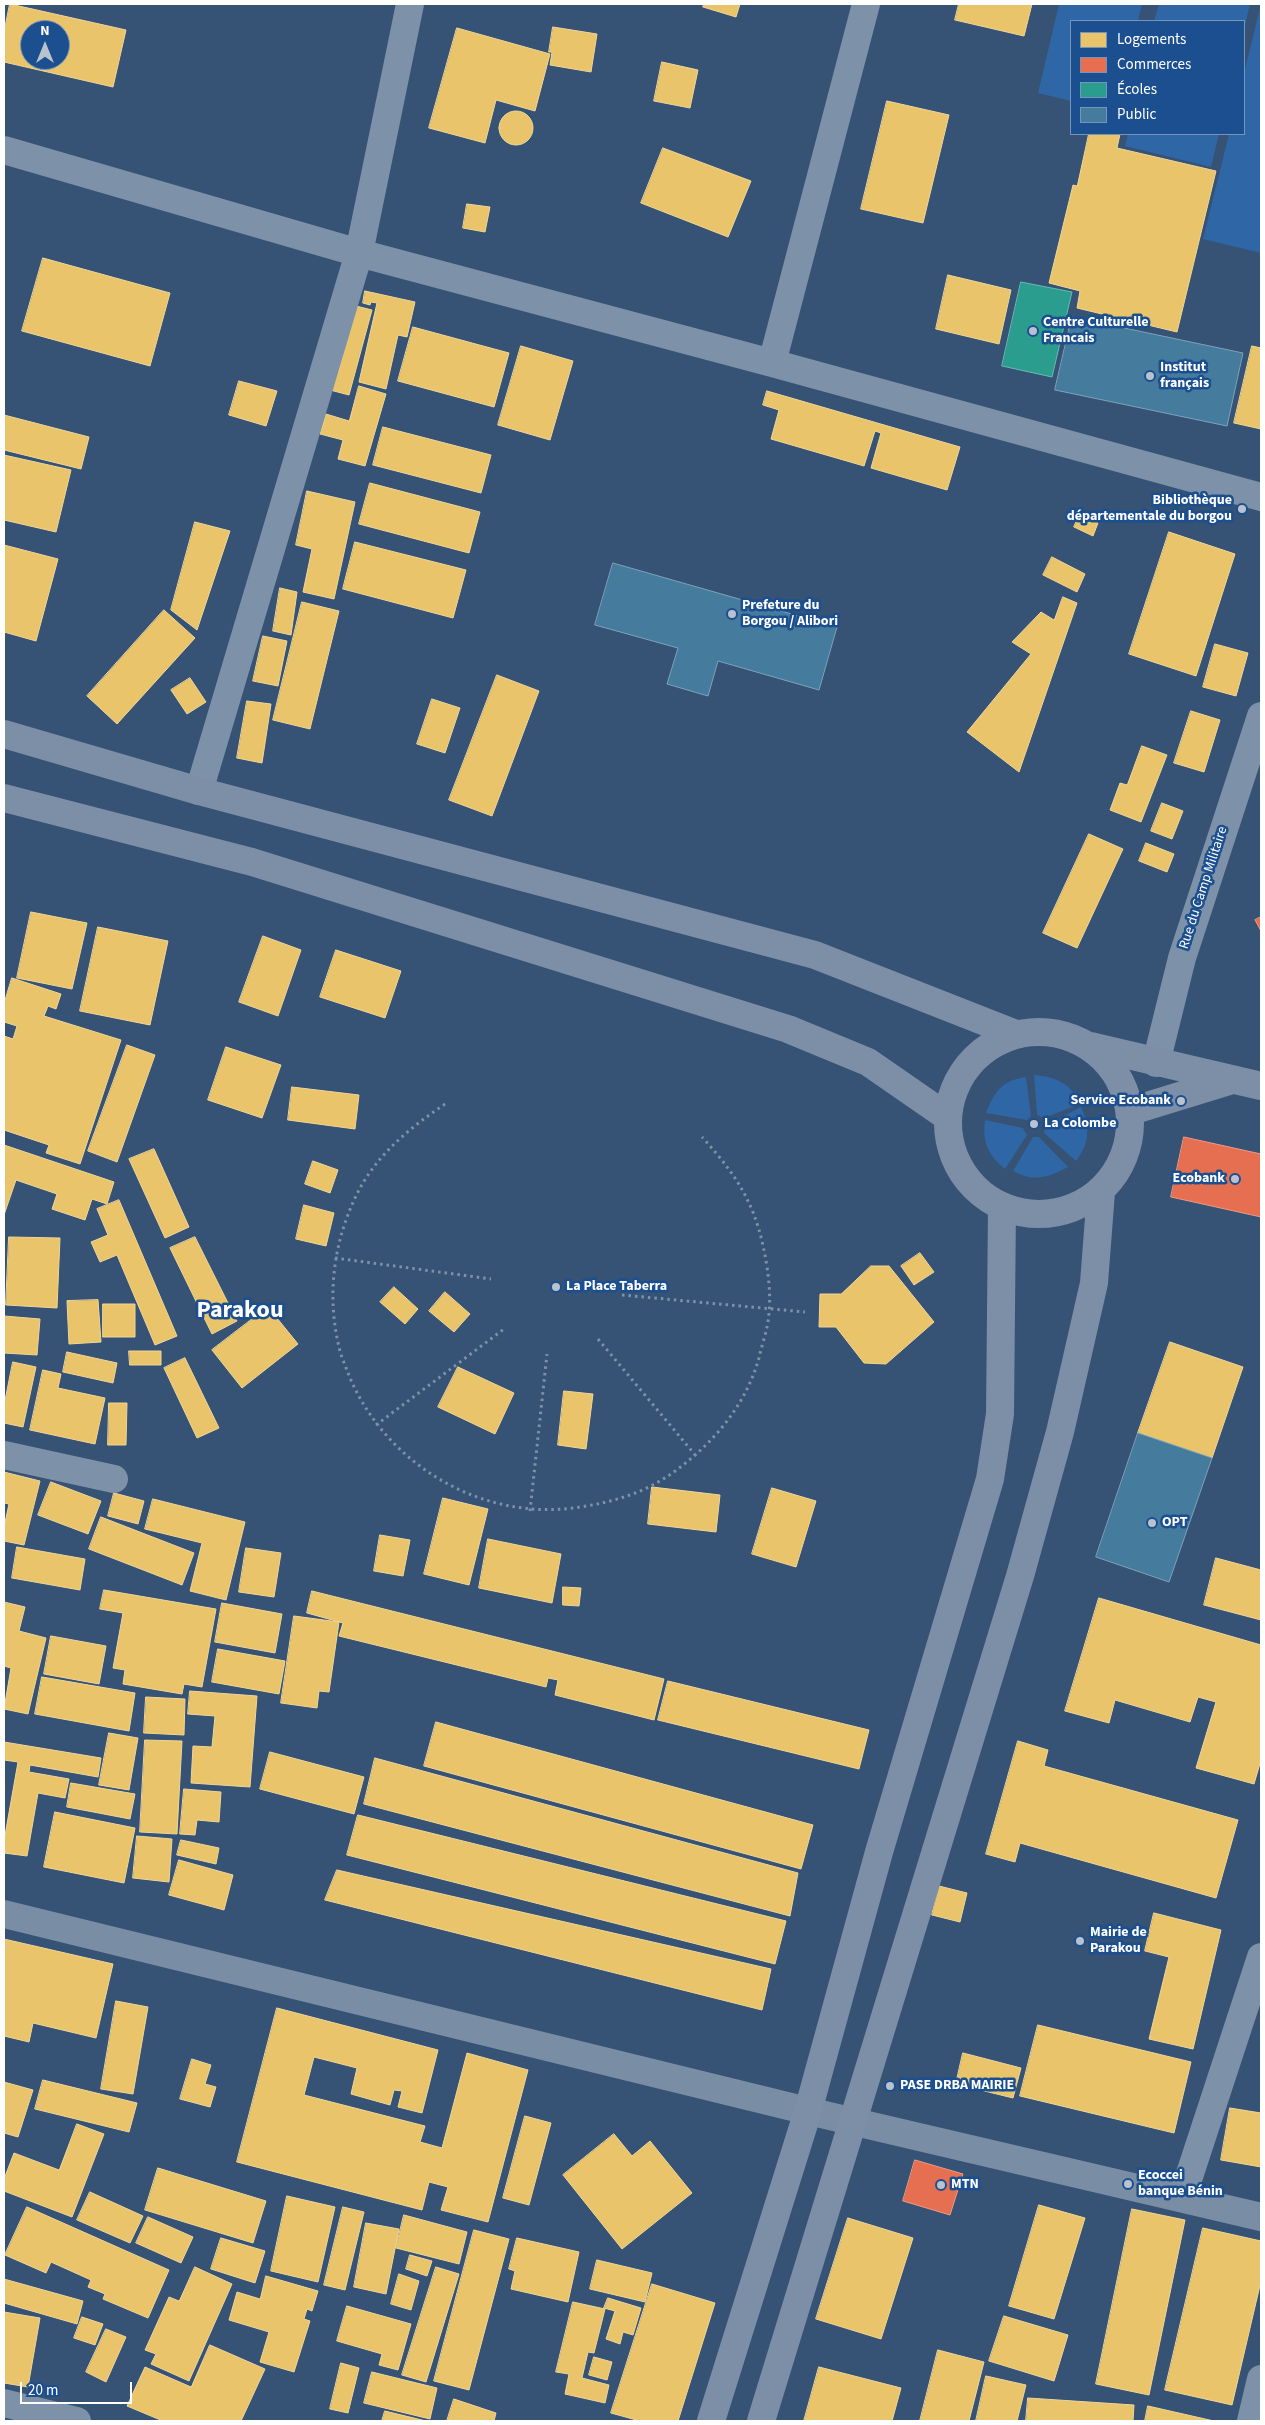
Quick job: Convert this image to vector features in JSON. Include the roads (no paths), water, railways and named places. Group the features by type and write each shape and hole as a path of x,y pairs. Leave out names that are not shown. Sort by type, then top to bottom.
{"main road":[{"path":"4,734 199,791 815,954 1016,1034"},
{"path":"4,798 252,862 788,1029 868,1062 946,1116"},
{"path":"1090,1046 1118,1074 1131,1111 1130,1141 1120,1169 1101,1192 1071,1210 1036,1215 1002,1208 971,1186 951,1154 946,1116 957,1079 982,1050 1016,1034 1054,1032 1090,1046 1156,1063 1261,1086"},
{"path":"1131,1111 1235,1079"},
{"path":"761,2421 1020,1576 1060,1432 1094,1283 1101,1192"},
{"path":"711,2421 808,2111 879,1852 990,1479 1000,1414 1002,1208"}],"street":[{"path":"199,791 359,253 410,4"},
{"path":"772,363 866,4"},
{"path":"4,150 359,253 772,363 1261,497"},
{"name":"Rue du Camp Militaire","path":"1156,1063 1182,958 1261,716"},
{"path":"4,1455 114,1479"},
{"path":"4,1914 853,2122 1261,2217"},
{"path":"1182,2198 1261,1957"},
{"path":"1251,2421 1261,2379"},
{"path":"4,2404 77,2421"}],"place":[{"name":"Centre Culturelle Francais","path":"1033,331"},
{"name":"Institut français","path":"1150,376"},
{"name":"Bibliothèque départementale du borgou","path":"1242,509"},
{"name":"Prefeture du Borgou / Alibori","path":"732,614"},
{"name":"Service Ecobank","path":"1181,1101"},
{"name":"La Colombe","path":"1034,1124"},
{"name":"Ecobank","path":"1235,1179"},
{"name":"La Place Taberra","path":"556,1287"},
{"name":"OPT","path":"1152,1523"},
{"name":"Mairie de Parakou","path":"1080,1941"},
{"name":"PASE DRBA MAIRIE","path":"890,2086"},
{"name":"Ecoccei banque Bénin","path":"1128,2184"},
{"name":"MTN","path":"941,2185"}],"district":[{"name":"Parakou","path":"240,1312"}]}
